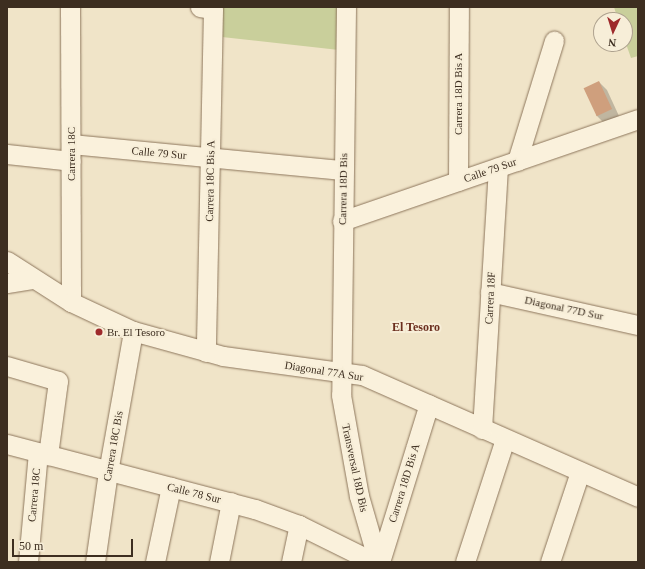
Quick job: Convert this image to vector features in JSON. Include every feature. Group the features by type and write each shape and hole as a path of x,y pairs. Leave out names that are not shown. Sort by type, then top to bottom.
{"street":[{"name":"Carrera 18C","path":"70,7 71,302"},
{"name":"Carrera 18D Bis","path":"340,371 346,7"},
{"name":"Carrera 18D Bis A","path":"458,181 459,7"},
{"name":"Carrera 18C Bis A","path":"206,8 210,158 206,352"},
{"path":"517,161 554,41"},
{"name":"Calle 79 Sur","path":"342,221 638,119"},
{"name":"Calle 79 Sur","path":"7,154 71,153 210,158 343,170"},
{"name":"Carrera 18F","path":"482,429 498,167"},
{"name":"Diagonal 77A Sur","path":"7,261 32,279 71,302 134,332 206,352 340,371 374,379 482,429 638,497"},
{"path":"7,283 32,279"},
{"name":"Diagonal 77D Sur","path":"490,292 638,325"},
{"name":"Carrera 18C Bis","path":"95,562 108,472 134,332"},
{"name":"Carrera 18C","path":"7,366 58,381 43,453 28,562"},
{"name":"Transversal 18D Bis","path":"340,371 351,455 361,504 379,562"},
{"name":"Carrera 18D Bis A","path":"379,562 428,404"},
{"path":"464,562 505,439"},
{"name":"Calle 78 Sur","path":"7,444 108,472 231,502 299,525 374,562"},
{"path":"550,562 580,472"},
{"path":"155,562 171,487"},
{"path":"219,562 231,502"},
{"path":"291,562 299,525"}],"green space":[{"path":"217,7 340,7 339,50 222,37"},
{"path":"614,7 638,7 638,56 631,58 629,52 633,52 633,12 616,12"}],"building":[{"path":"599,81 612,109 597,116 584,88"}],"place":[{"name":"Br. El Tesoro","path":"99,332"}],"district":[{"name":"El Tesoro","path":"416,328"}]}
